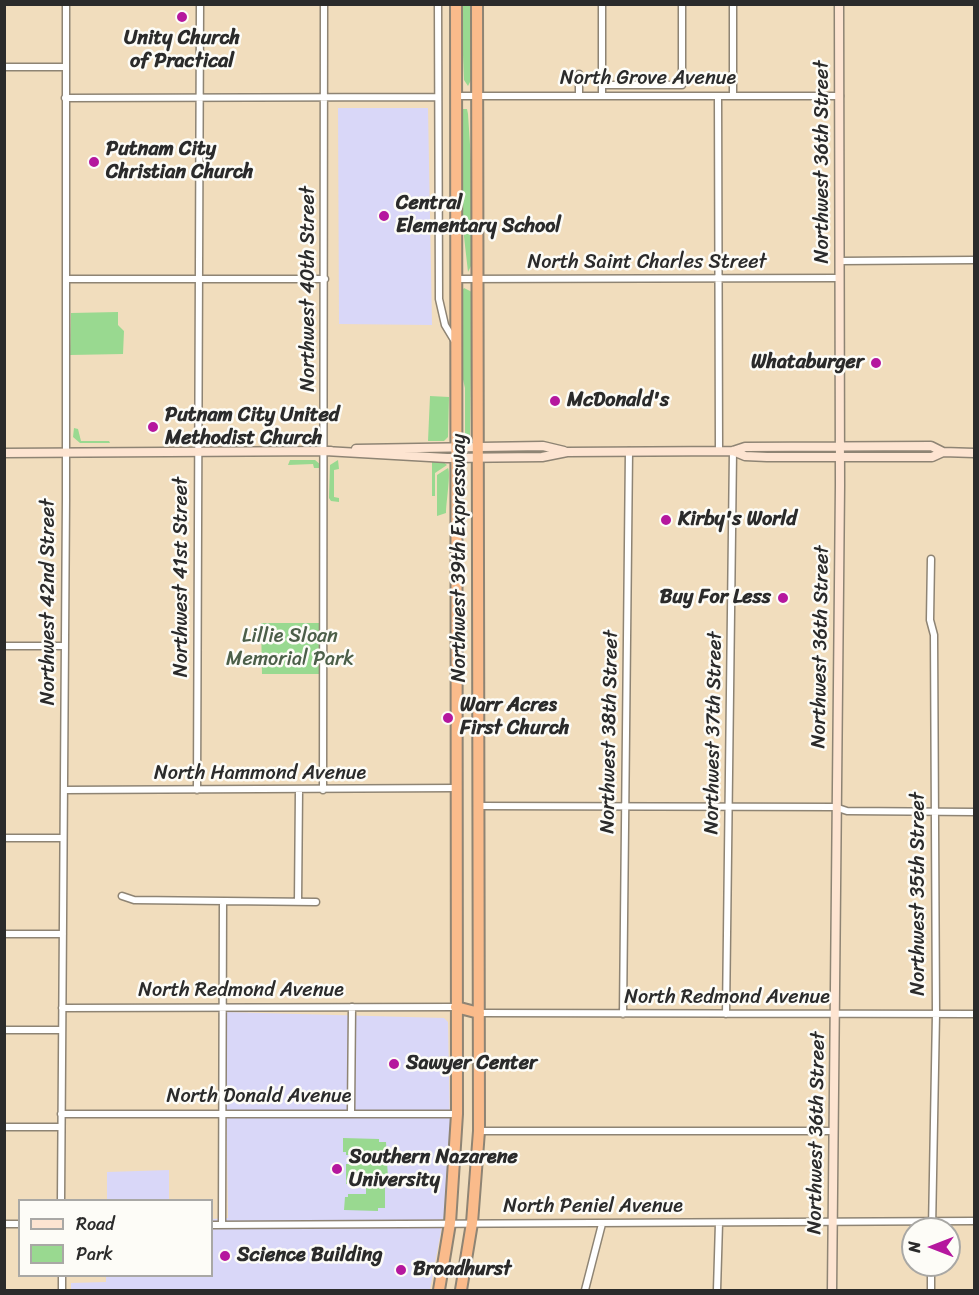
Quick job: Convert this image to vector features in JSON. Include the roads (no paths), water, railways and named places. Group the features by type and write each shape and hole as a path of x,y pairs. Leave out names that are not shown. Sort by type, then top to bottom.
{"highway":[{"name":"Northwest 39th Expressway","path":"439,1290 450,1223 457,1114 456,4"},
{"name":"Northwest 39th Expressway","path":"461,1290 472,1223 479,1131 477,4"},
{"path":"456,788 478,788"},
{"path":"456,806 478,806"},
{"path":"457,902 478,903"},
{"path":"456,1007 479,1013"}],"main road":[{"name":"Northwest 36th Street","path":"832,1290 840,458 839,4"},
{"path":"456,452 478,445 543,446 567,452"},
{"path":"4,453 325,451 456,452 478,457 542,457 567,452 734,451 745,447 840,445 931,446 943,452 975,453"},
{"path":"734,451 745,456 840,458 932,457 943,452"}],"street":[{"name":"Northwest 42nd Street","path":"61,1199 66,452 66,4"},
{"name":"Northwest 41st Street","path":"197,790 200,4"},
{"name":"Northwest 40th Street","path":"323,790 324,4"},
{"name":"Northwest 39th Expressway","path":"438,4 439,299 445,325 455,343"},
{"path":"602,4 602,96"},
{"path":"682,4 682,96"},
{"path":"733,4 733,96"},
{"path":"4,67 66,67"},
{"path":"579,74 579,96"},
{"path":"602,85 682,85"},
{"name":"North Grove Avenue","path":"457,96 840,96"},
{"path":"65,98 438,97"},
{"path":"718,97 719,451"},
{"path":"840,261 975,260"},
{"name":"North Saint Charles Street","path":"455,279 840,278"},
{"path":"66,279 325,279"},
{"name":"Northwest 38th Street","path":"623,1014 629,451"},
{"name":"Northwest 37th Street","path":"726,1014 734,451"},
{"name":"Northwest 35th Street","path":"931,559 930,620 934,635 936,1014 933,1217"},
{"path":"4,646 65,646"},
{"name":"North Hammond Avenue","path":"64,790 456,788"},
{"path":"298,902 299,790"},
{"path":"478,806 835,807 847,811 975,812"},
{"path":"4,838 63,838"},
{"path":"122,896 134,900 316,903"},
{"path":"222,1224 223,902"},
{"path":"4,934 63,934"},
{"path":"351,1113 352,1007"},
{"name":"North Redmond Avenue","path":"62,1008 456,1007"},
{"name":"North Redmond Avenue","path":"479,1013 975,1014"},
{"path":"4,1029 62,1030"},
{"name":"North Donald Avenue","path":"61,1114 457,1114"},
{"path":"4,1127 61,1127"},
{"path":"479,1131 834,1131"},
{"name":"North Peniel Avenue","path":"213,1225 901,1221"},
{"path":"717,1290 719,1223"},
{"path":"585,1290 602,1224"}],"place":[{"name":"Unity Church of Practical","path":"182,17"},
{"name":"Putnam City Christian Church","path":"94,162"},
{"name":"Central Elementary School","path":"384,216"},
{"name":"Whataburger","path":"876,363"},
{"name":"McDonald's","path":"555,401"},
{"name":"Putnam City United Methodist Church","path":"153,427"},
{"name":"Kirby's World","path":"666,520"},
{"name":"Buy For Less","path":"783,598"},
{"name":"Warr Acres First Church","path":"448,718"},
{"name":"Sawyer Center","path":"394,1064"},
{"name":"Southern Nazarene University","path":"337,1169"},
{"name":"Science Building","path":"225,1256"},
{"name":"Broadhurst","path":"401,1270"}],"park label":[{"name":"Lillie Sloan Memorial Park","path":"290,648"}]}
